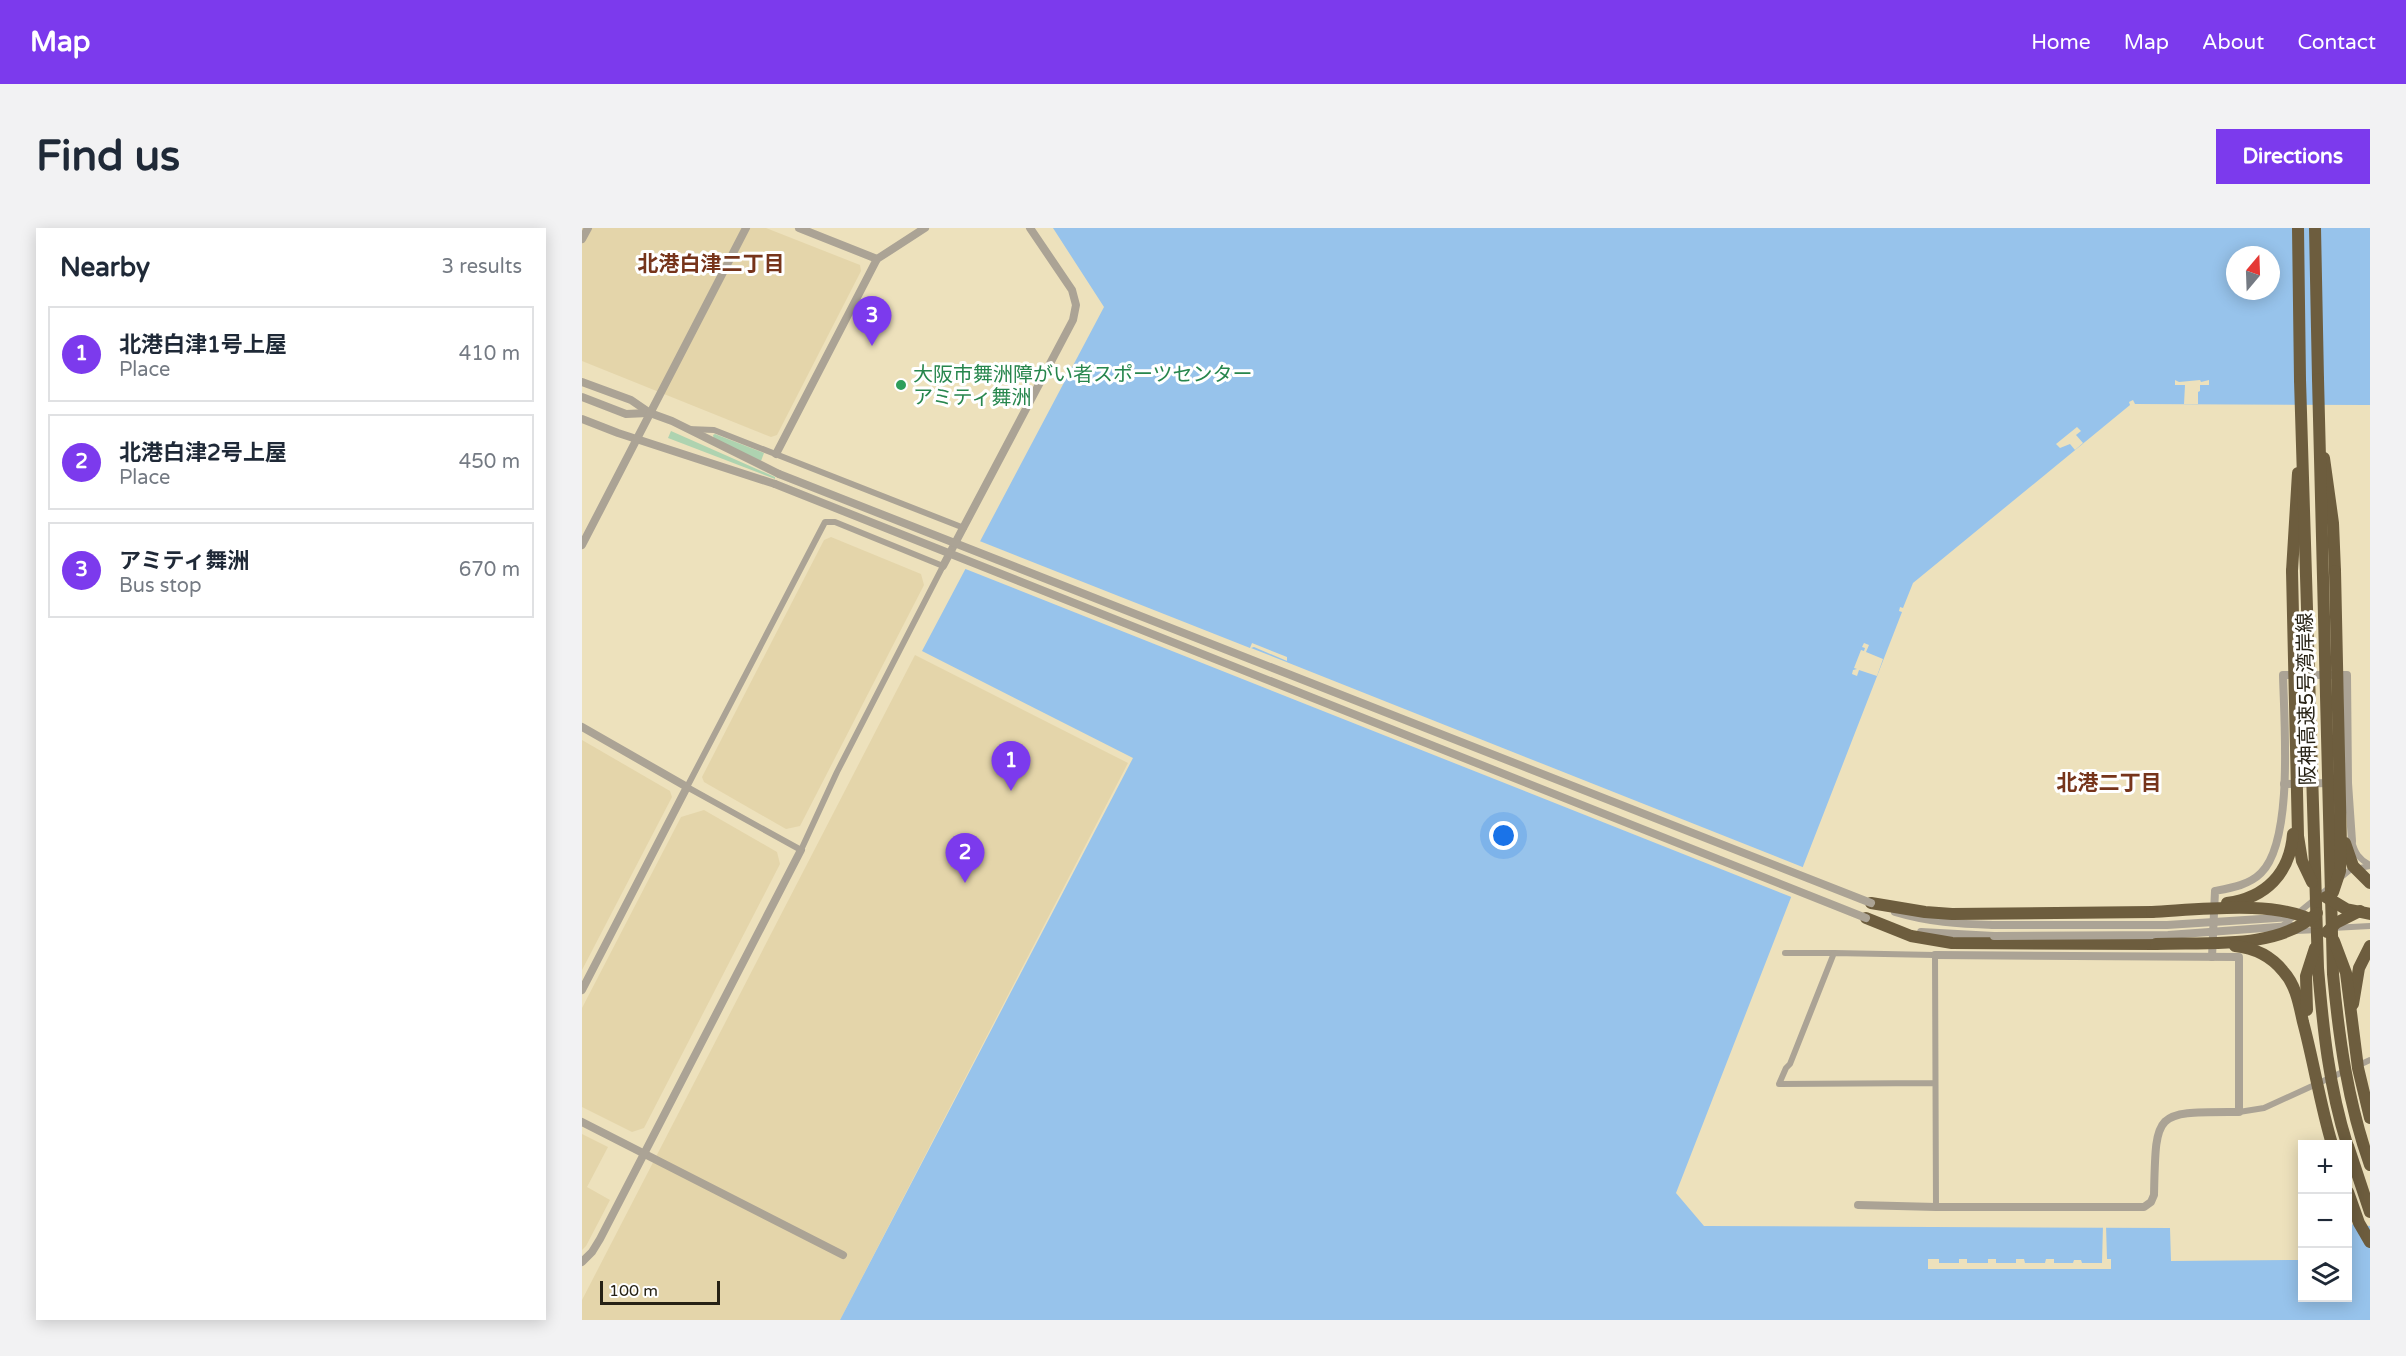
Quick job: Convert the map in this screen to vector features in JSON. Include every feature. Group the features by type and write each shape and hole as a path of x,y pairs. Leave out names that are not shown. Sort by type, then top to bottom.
{"highway":[{"name":"阪神高速5号湾岸線","path":"2298,228 2301,434 2318,968 2329,1070 2346,1140"},
{"name":"阪神高速5号湾岸線","path":"2315,228 2333,974 2343,1058 2357,1122 2370,1165"},
{"path":"2156,944 2271,938 2293,931 2310,921 2328,901 2337,883 2341,848 2333,523 2320,433"},
{"path":"2301,434 2292,571 2298,836 2306,871 2320,891 2336,904 2368,919"},
{"path":"2152,912 2244,900 2255,896 2275,882 2284,869 2292,845 2296,761"},
{"path":"2340,797 2343,837 2348,857 2360,874 2370,883"},
{"path":"1871,903 1952,914 2269,909 2290,911 2312,920 2328,933 2343,961 2354,1041 2370,1118"},
{"path":"2313,1059 2305,990 2309,964 2314,951 2328,930 2347,917 2370,908"},
{"path":"1866,918 1911,936 1952,943 2156,944 2245,947 2257,951 2283,970 2295,991 2331,1140"},
{"path":"2354,1041 2355,980 2370,946"},
{"name":"阪神高速5号湾岸線","path":"2352,1160 2370,1212"},
{"path":"2349,1194 2370,1242"}],"street":[{"path":"582,239 588,228"},
{"path":"582,545 746,228"},
{"path":"799,228 877,259"},
{"path":"776,454 877,259 925,228"},
{"path":"582,1262 600,1239 801,850 837,772 1072,320 1076,305 1071,290 1030,228"},
{"path":"582,382 630,400 650,413 779,474 1871,903 1919,919 1945,923 1993,925 2167,925 2288,917 2370,908"},
{"path":"582,397 626,414 650,413"},
{"path":"582,419 775,484 1866,918 1917,932 1969,936 2218,933 2368,919"},
{"path":"688,429 714,430 964,528"},
{"path":"582,990 825,522 835,522 943,566"},
{"path":"2212,957 2215,891 2246,884 2260,874 2270,862 2280,836 2284,784 2283,675 2347,675 2352,841 2355,852 2361,860 2370,865"},
{"path":"582,727 801,850"},
{"path":"2284,784 2349,783"},
{"path":"2334,884 2343,868 2352,841"},
{"path":"1785,953 2239,957 2275,933 2350,870 2370,865"},
{"path":"2303,909 2302,919 2308,926 2320,929"},
{"path":"2275,933 2320,929 2368,919"},
{"path":"1834,954 1790,1064 1779,1084 1935,1083"},
{"path":"1935,956 1936,1207"},
{"path":"2239,957 2239,1113"},
{"path":"1858,1205 2144,1207 2151,1203 2154,1195 2155,1143 2160,1127 2174,1114 2239,1113 2264,1108 2370,1060"},
{"path":"582,1122 843,1255"}],"shaded area":[{"path":"582,228 766,228 860,265 861,271 777,435 771,437 582,361"},
{"path":"831,537 921,574 924,585 800,826 786,829 704,782 702,777 824,540"},
{"path":"915,655 1128,763 840,1320 582,1320 582,1300"},
{"path":"582,740 670,791 672,797 582,970"},
{"path":"704,810 777,852 780,864 644,1128 632,1132 582,1107 582,1008 681,817"},
{"path":"582,1134 608,1147 587,1187 610,1200 582,1250"}],"green space":[{"path":"671,431 775,477 775,479 668,438"},
{"path":"713,435 764,453 761,461 714,440"}],"water":[{"path":"1053,228 2370,228 2370,405 2135,404 2133,400 2129,402 2130,405 1913,583 1903,608 1900,607 1899,611 1902,612 1676,1193 1704,1226 2170,1228 2171,1261 2298,1260 2298,1302 2352,1302 2352,1224 2370,1226 2370,1320 840,1320 1133,758 922,651 1104,307"}],"pier":[{"path":"2175,380 2179,382 2200,380 2201,382 2209,380 2209,385 2200,385 2198,404 2184,404 2185,385 2175,385"},
{"path":"2077,427 2081,431 2076,435 2083,443 2075,450 2070,444 2060,448 2056,444"},
{"path":"977,540 1250,648 1252,643 1287,657 1287,661 1254,647 1251,648 1805,868 1794,898 963,568"},
{"path":"1864,643 1869,645 1866,652 1883,659 1877,676 1859,670 1857,676 1852,674 1853,670 1857,669 1854,668 1861,650 1864,651 1865,648 1862,647"},
{"path":"2103,1225 2106,1225 2107,1259 2111,1259 2111,1269 1928,1269 1928,1259 1939,1259 1939,1263 1959,1263 1959,1259 1967,1259 1967,1263 1988,1263 1988,1259 1996,1259 1996,1263 2016,1263 2016,1259 2024,1259 2025,1263 2045,1263 2046,1259 2054,1259 2054,1263 2073,1263 2074,1260 2081,1260 2082,1263 2102,1263"}],"place":[{"name":"アミティ舞洲","path":"872,346"},
{"name":"大阪市舞洲障がい者スポーツセンター アミティ舞洲","path":"901,385"},
{"name":"北港白津1号上屋","path":"1011,791"},
{"name":"北港白津2号上屋","path":"965,883"}],"district":[{"name":"北港白津二丁目","path":"711,264"},
{"name":"北港二丁目","path":"2109,783"}]}
